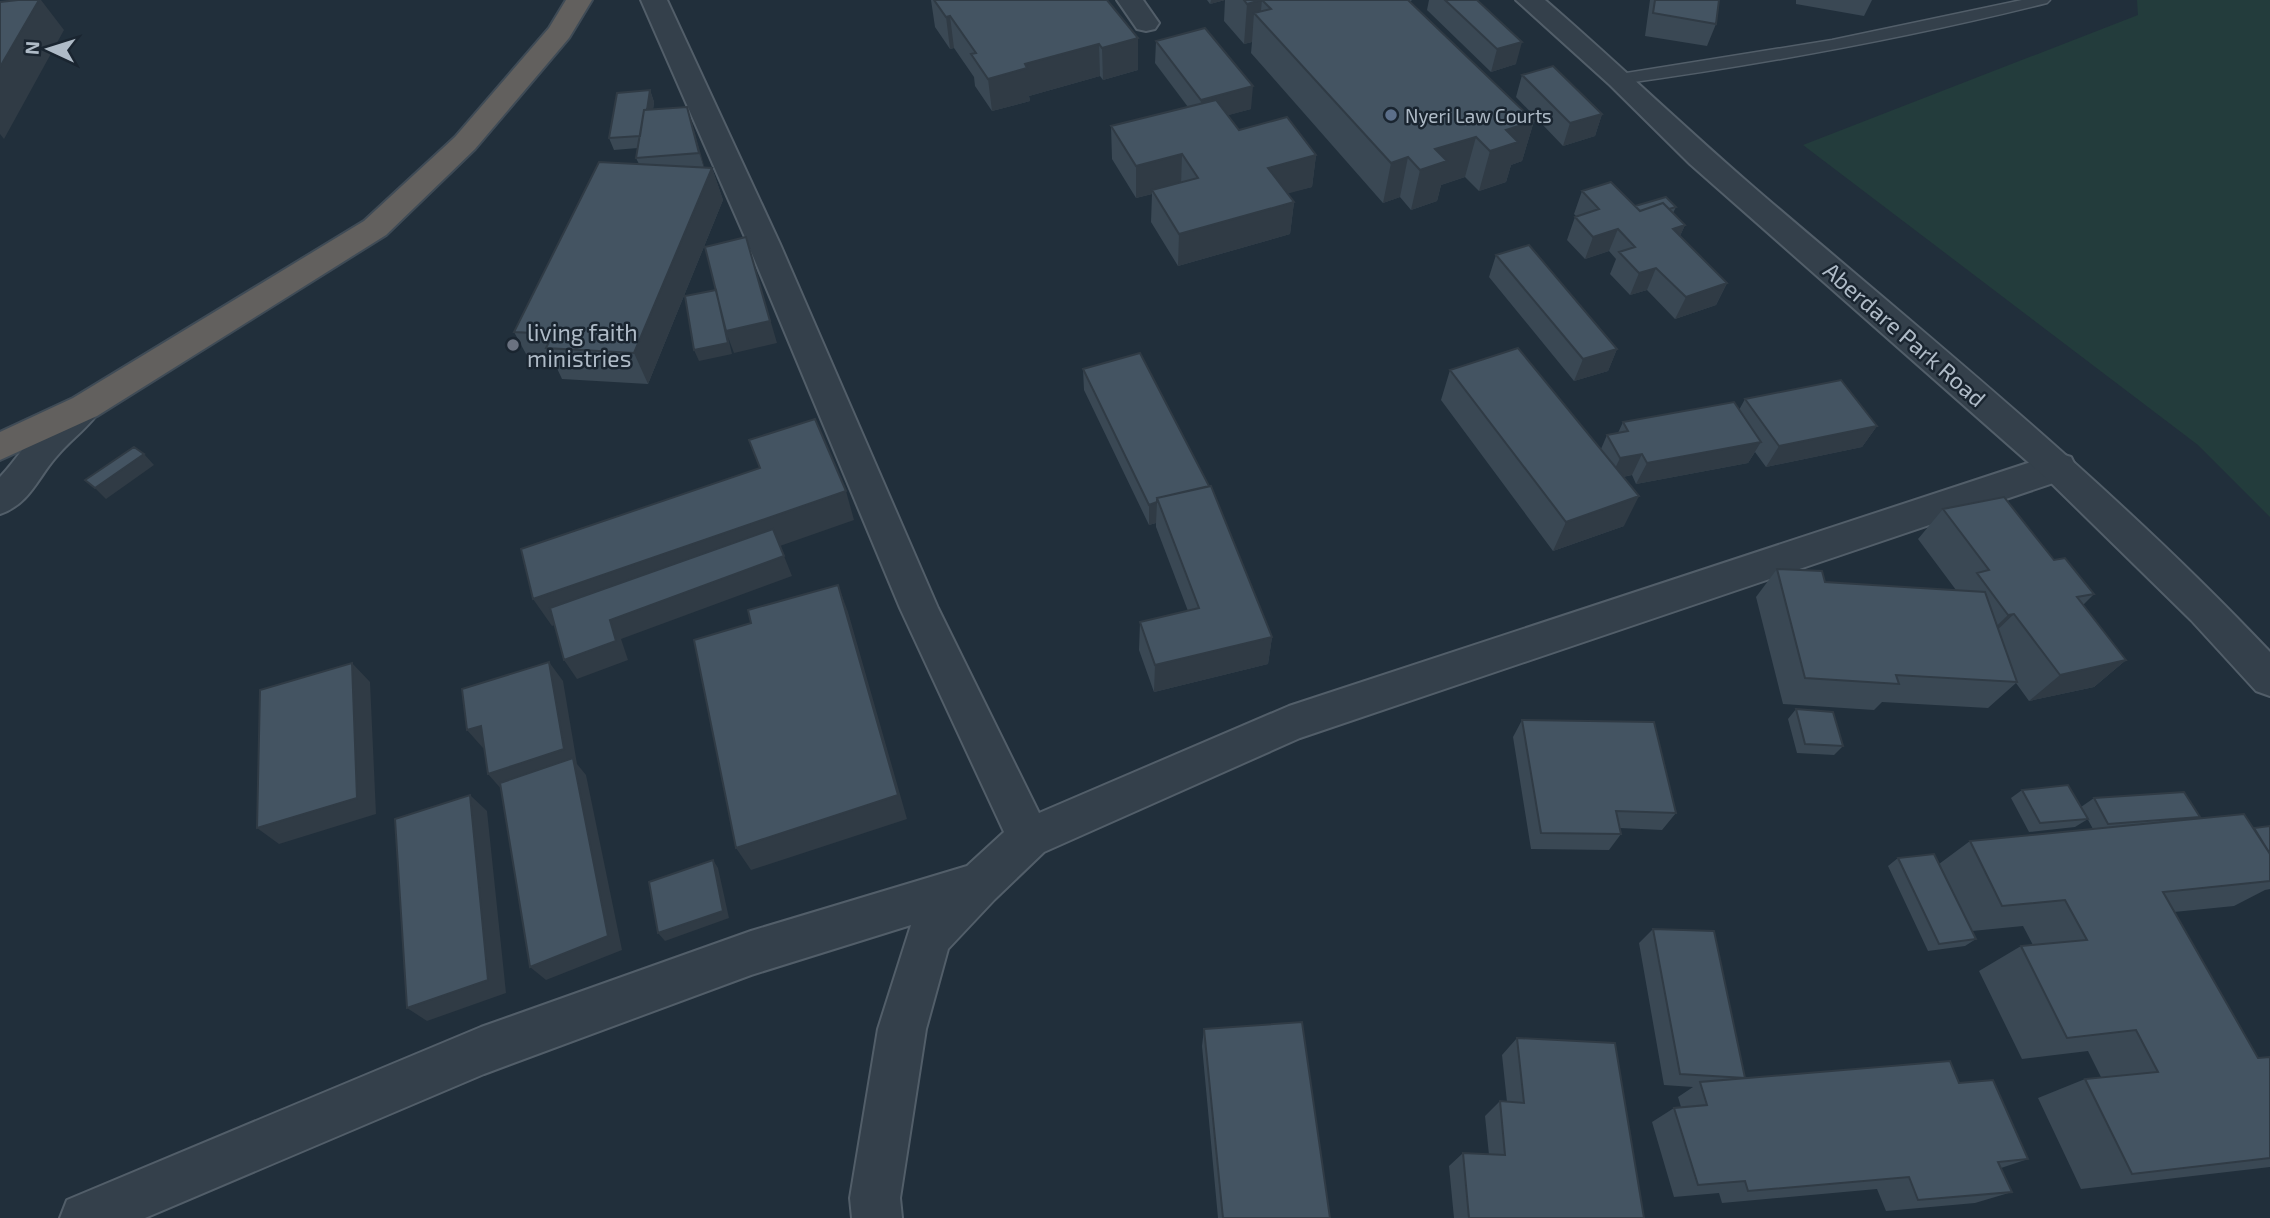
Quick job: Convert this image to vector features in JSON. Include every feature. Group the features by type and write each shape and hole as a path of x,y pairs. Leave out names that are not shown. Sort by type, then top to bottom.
{"highway":[{"path":"0,447 85,407 375,228 465,143 559,32 579,0"}],"street":[{"path":"654,0 764,243 919,608 1029,838"},
{"path":"1130,0 1146,23"},
{"name":"Aberdare Park Road","path":"1529,0 1620,79 1700,158 2058,467 2205,609 2270,679"},
{"path":"0,500 30,469 35,457 46,444 85,407"},
{"path":"877,1218 876,1198 902,1029 929,937 979,884 1029,838 1289,724 2058,467"},
{"path":"85,1218 481,1051 751,953 979,884"}],"lane":[{"path":"1620,79 1729,65 1961,19 2042,0"}],"green space":[{"path":"2137,0 2270,0 2270,517 2198,445 1803,145 2138,15"}],"building":[{"path":"39,0 0,67 0,2"},
{"path":"934,0 1107,0 1138,38 1102,48 1099,44 1025,64 1027,68 988,79 971,54 976,53 950,16 946,17"},
{"path":"1244,0 1261,0 1247,4"},
{"path":"1262,0 1408,0 1534,121 1506,130 1518,142 1490,151 1476,137 1435,149 1447,161 1420,170 1408,157 1391,163 1254,13 1271,9"},
{"path":"1445,0 1477,0 1522,42 1497,49"},
{"path":"1655,0 1719,0 1716,24 1653,13"},
{"path":"1205,28 1253,86 1201,100 1156,41"},
{"path":"1553,66 1602,114 1570,123 1522,75"},
{"path":"650,90 640,136 609,138 617,93"},
{"path":"1216,100 1239,130 1287,117 1316,155 1268,168 1294,202 1179,234 1152,190 1198,178 1182,154 1136,166 1111,126"},
{"path":"687,107 699,153 636,158 644,110"},
{"path":"599,162 712,168 634,353 546,348 553,334 514,332"},
{"path":"1611,182 1640,211 1663,203 1685,225 1673,229 1727,283 1686,297 1656,268 1639,273 1619,252 1635,247 1618,229 1593,237 1575,217 1599,209 1582,191"},
{"path":"1666,197 1676,207 1669,209 1663,203 1640,211 1635,206"},
{"path":"746,237 770,321 726,331 705,247"},
{"path":"1529,245 1617,349 1583,359 1496,255"},
{"path":"716,290 728,343 694,350 685,296"},
{"path":"1518,348 1639,496 1566,522 1450,370"},
{"path":"1140,353 1209,486 1157,498 1157,502 1149,505 1083,369"},
{"path":"1841,380 1877,426 1779,446 1745,399"},
{"path":"1734,402 1761,442 1647,463 1642,454 1620,458 1607,435 1628,431 1623,422"},
{"path":"815,419 846,491 533,599 521,549 760,468 749,440"},
{"path":"134,447 144,454 95,488 85,480"},
{"path":"1211,486 1272,637 1155,665 1140,622 1199,608 1157,498"},
{"path":"2004,497 2054,560 2065,558 2094,594 2077,597 2126,660 2060,675 2014,614 2008,615 1977,573 1989,570 1943,509"},
{"path":"773,529 784,556 610,620 616,641 564,660 550,608"},
{"path":"1777,569 1822,571 1825,582 1985,592 2017,682 1896,675 1899,684 1805,678"},
{"path":"838,585 898,795 736,848 694,640 751,623 748,610"},
{"path":"549,662 564,749 488,774 481,726 467,730 462,689"},
{"path":"352,663 357,798 257,828 260,690"},
{"path":"1796,709 1833,712 1843,746 1805,744"},
{"path":"1522,720 1654,722 1676,813 1616,811 1621,834 1541,833"},
{"path":"573,758 608,936 530,967 500,783"},
{"path":"2068,785 2088,819 2040,823 2022,790"},
{"path":"2184,792 2200,817 2108,824 2094,798"},
{"path":"470,795 488,980 407,1008 395,819"},
{"path":"2244,814 2270,854 2270,881 2163,892 2258,1058 2270,1057 2270,1158 2132,1174 2085,1079 2158,1072 2136,1030 2067,1038 2021,946 2087,940 2065,900 2002,906 1970,841"},
{"path":"2270,826 2270,854 2254,828"},
{"path":"1934,854 1976,939 1939,944 1898,858"},
{"path":"713,860 723,911 658,933 649,882"},
{"path":"1653,929 1714,931 1745,1078 1680,1074"},
{"path":"1302,1022 1330,1218 1223,1218 1204,1029"},
{"path":"1517,1038 1615,1043 1644,1218 1469,1218 1463,1153 1505,1155 1500,1101 1524,1103"},
{"path":"1950,1061 1959,1083 1993,1080 2028,1159 1998,1162 2012,1192 1918,1200 1909,1177 1748,1191 1745,1181 1698,1185 1674,1108 1707,1105 1700,1082"}],"place":[{"name":"Nyeri Law Courts","path":"1391,115"},
{"name":"living faith ministries","path":"513,345"}]}
